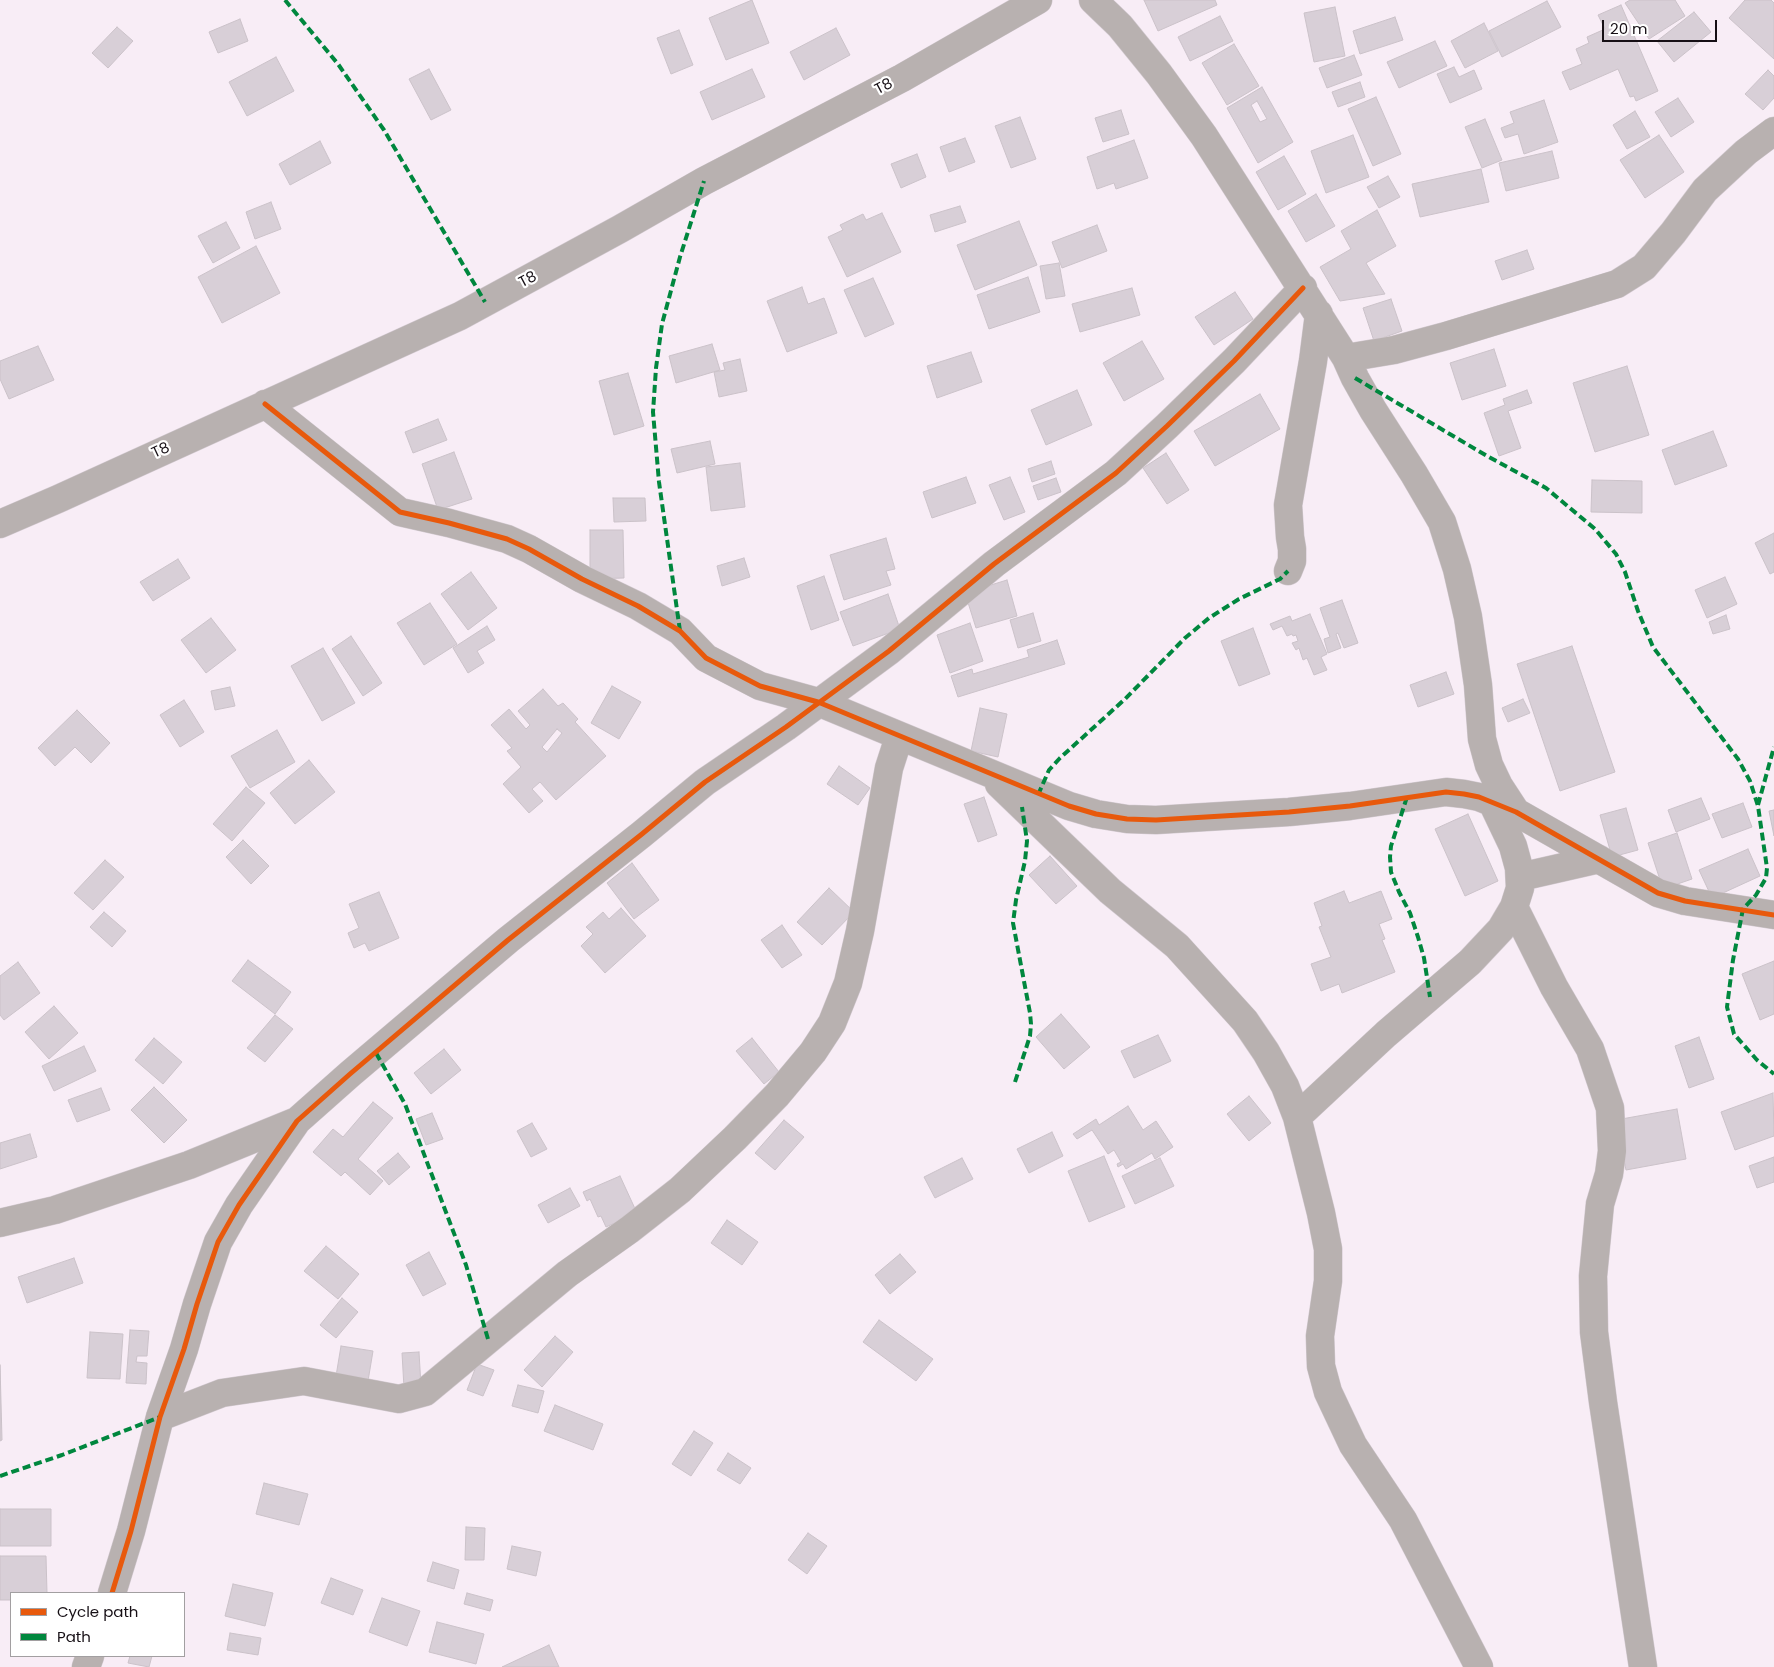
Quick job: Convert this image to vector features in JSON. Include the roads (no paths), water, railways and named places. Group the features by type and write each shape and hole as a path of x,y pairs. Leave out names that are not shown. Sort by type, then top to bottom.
{"street":[{"name":"T8","path":"0,524 460,316 704,181 902,78 1038,0"},
{"path":"1093,0 1120,26 1159,74 1204,136 1303,288 1346,358 1373,410 1442,522 1457,569 1468,617 1478,685 1482,739 1489,765 1499,786 1519,868 1520,888 1514,907 1501,929 1470,962 1386,1034 1298,1117"},
{"path":"1346,358 1394,350 1575,298 1617,284 1644,267 1673,234 1705,190 1746,152 1774,131"},
{"path":"112,1592 131,1531 160,1417 218,1242 239,1205 297,1120 522,928 705,782 764,743 889,651 994,564 1116,473 1234,361 1303,288"},
{"path":"1288,571 1292,561 1292,549 1288,506 1312,369 1319,314"},
{"path":"265,404 400,512 507,539 530,549 582,579 638,606 680,632 706,658 760,686 818,702 1069,806 1096,814 1127,819 1156,820 1289,812 1350,806 1446,792 1472,796 1504,807 1599,858 1658,893 1684,901 1774,915"},
{"path":"160,1417 222,1393 304,1382 399,1399 424,1392 567,1274 629,1230 680,1190 777,1095 813,1052 832,1023 848,983 860,931 889,768 899,737"},
{"path":"987,773 1110,891 1178,946 1245,1021 1266,1052 1285,1086 1298,1117 1328,1249 1328,1281 1320,1336 1321,1366 1328,1392 1353,1445 1403,1520 1479,1667"},
{"path":"1520,877 1599,858"},
{"path":"1514,907 1546,974 1590,1049 1610,1108 1612,1151 1609,1174 1600,1204 1593,1276 1594,1332 1643,1667"},
{"path":"0,1223 55,1210 189,1165 297,1120"}]}
